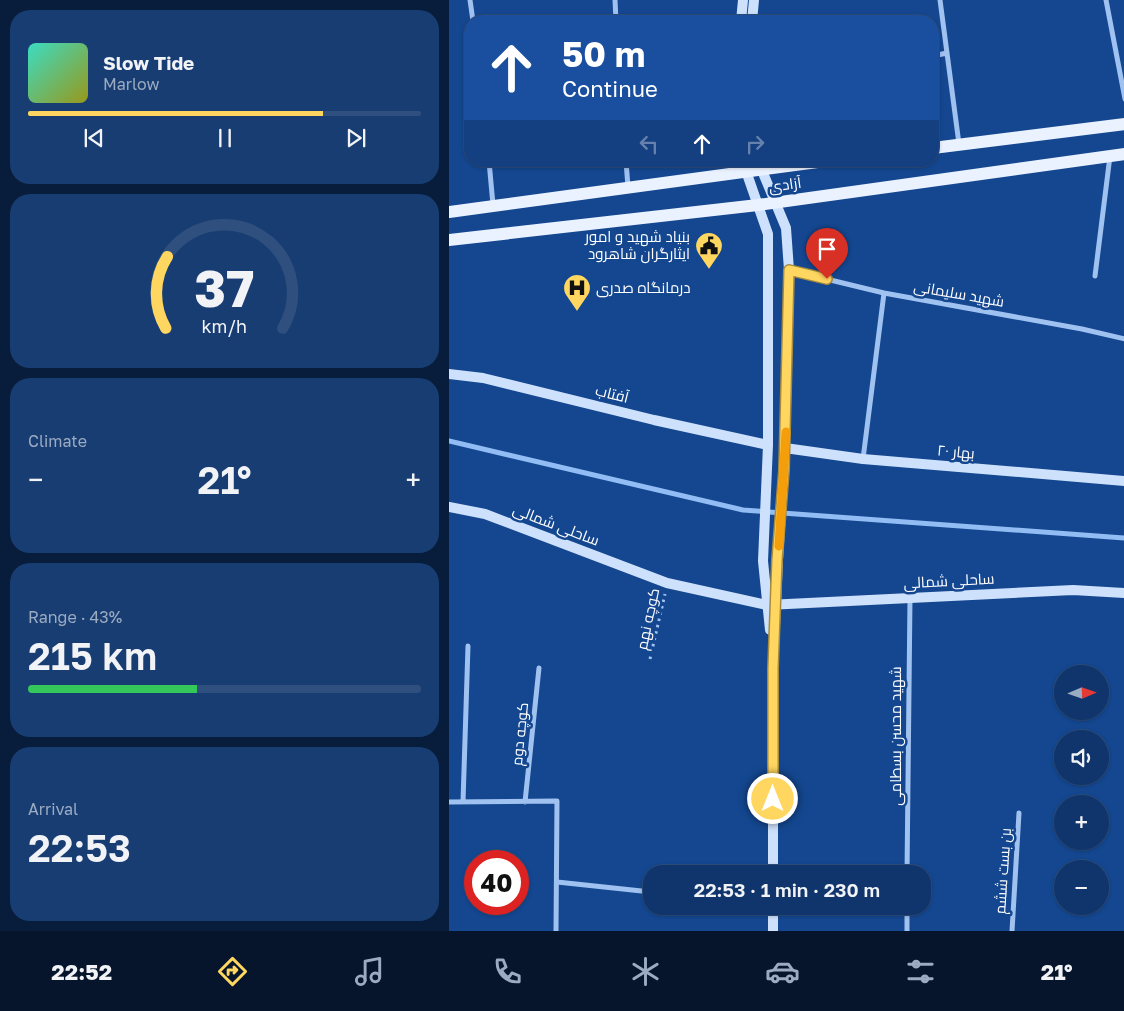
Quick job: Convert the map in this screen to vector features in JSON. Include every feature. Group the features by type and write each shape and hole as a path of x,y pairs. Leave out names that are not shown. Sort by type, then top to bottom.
{"main road":[{"path":"939,147 1124,124"},
{"name":"آزادی","path":"449,240 775,203 1124,154"},
{"name":"آزادی","path":"449,212 628,187 739,167"}],"street":[{"path":"470,0 472,15"},
{"path":"615,0 616,15"},
{"path":"742,15 743,0"},
{"path":"753,15 754,0"},
{"path":"940,0 959,145"},
{"path":"1106,0 1124,99"},
{"path":"939,55 947,53"},
{"path":"1095,276 1110,156"},
{"path":"490,167 493,206"},
{"path":"626,167 628,187"},
{"path":"745,167 768,234 768,445 763,561 772,605"},
{"path":"760,167 786,228 789,270 784,470 772,605 773,865"},
{"name":"شهید سلیمانی","path":"789,270 884,293 1082,329 1124,339"},
{"path":"863,459 884,293"},
{"name":"آفتاب","path":"449,374 483,378 655,420 768,445"},
{"path":"768,445 785,448"},
{"name":"بهار ۲۰","path":"785,448 863,459 1124,481"},
{"name":"ساحلی شمالی","path":"449,507 485,514 667,583 772,605 1073,590 1124,593"},
{"name":"شهید محسن بسطامی","path":"907,865 910,598"},
{"path":"463,802 468,646"},
{"name":"کوچه دوم","path":"525,802 539,668"},
{"path":"449,802 557,802 556,931"},
{"name":"بن بست ششم","path":"1012,931 1019,813"},
{"path":"557,882 643,891"},
{"path":"773,915 773,931"},
{"path":"907,915 907,931"}],"path":[{"name":"کوچه نهم","path":"650,659 667,583"}],"waterway":[{"path":"449,441 743,510 1125,538"}],"slow traffic":[{"path":"779,546 786,432"}],"place":[{"name":"بنیاد شهید و امور ایثارگران شاهرود","path":"709,270"},
{"name":"درمانگاه صدری","path":"577,312"}],"route":[{"path":"773,799 773,668 777,560 784,470 789,270 827,279"}]}
